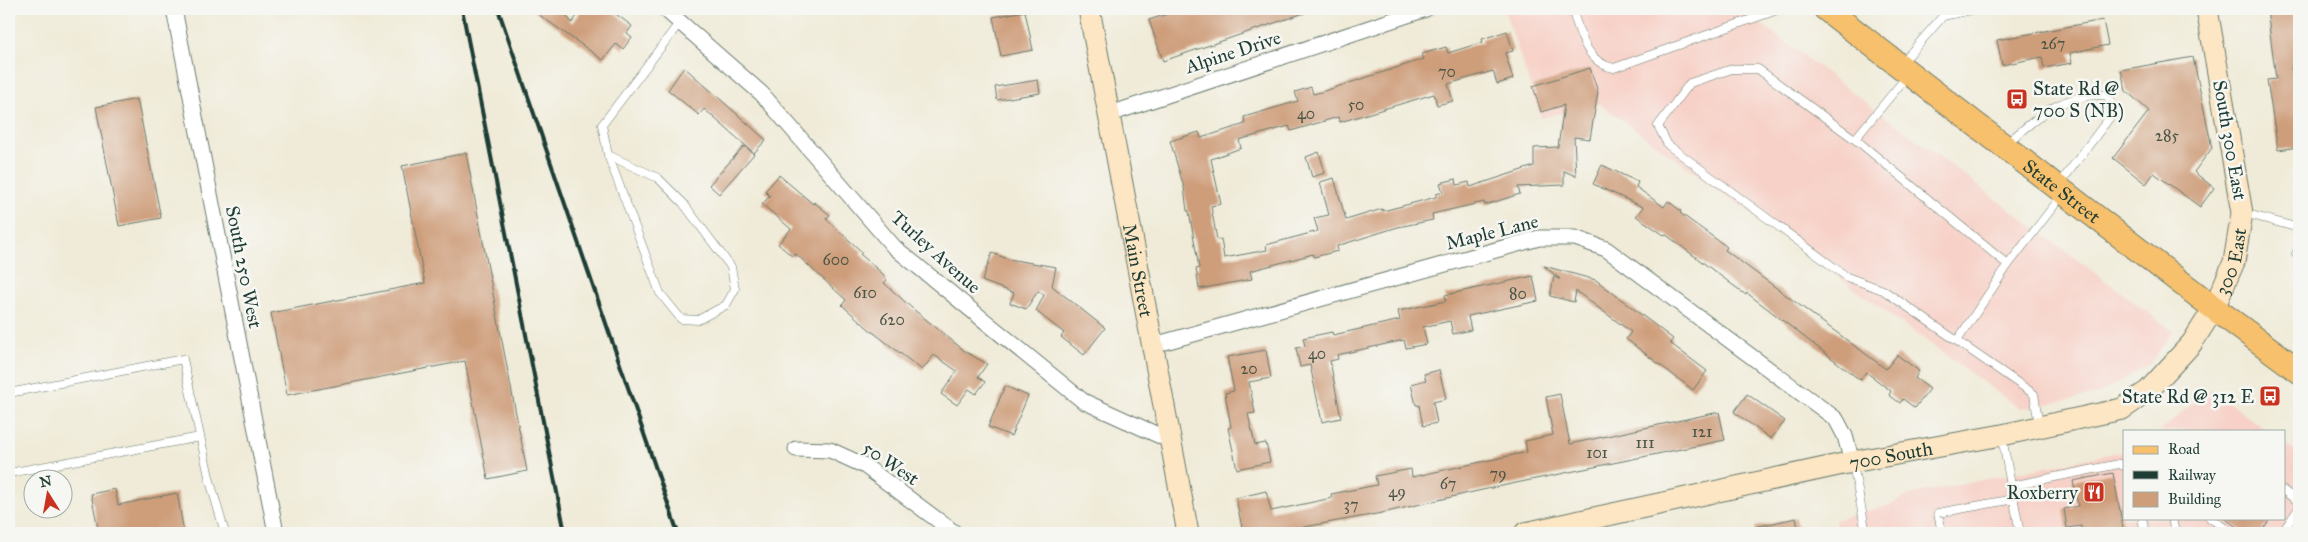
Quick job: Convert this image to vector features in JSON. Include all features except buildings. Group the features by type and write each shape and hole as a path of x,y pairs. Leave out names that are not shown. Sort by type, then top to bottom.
{"main road":[{"name":"State Street","path":"1826,9 2214,308 2299,371"}],"street":[{"name":"South 250 West","path":"174,9 276,533"},
{"name":"Turley Avenue","path":"665,9 684,15 762,94 894,247 1083,401 1171,441"},
{"name":"Main Street","path":"1089,9 1188,533"},
{"name":"Alpine Drive","path":"1110,114 1426,9"},
{"name":"South 300 East","path":"2207,9 2242,213"},
{"name":"300 East","path":"2214,308 2234,262 2242,213"},
{"name":"Maple Lane","path":"1154,345 1539,238 1575,238 1606,249 1836,419 1845,436 1852,462"},
{"name":"700 South","path":"1525,533 1852,462 2002,435 2122,408 2148,391 2192,343 2214,308"},
{"name":"50 West","path":"796,449 830,450 865,466 955,533"}],"lane":[{"path":"1572,9 1582,40 1593,57 1603,66 1614,68 1780,9"},
{"path":"1855,139 1943,16 1976,9"},
{"path":"608,156 658,178 683,203 732,267 735,289 726,305 698,320 681,320 660,293 608,156 602,125 684,15"},
{"path":"2008,265 1855,139 1758,69 1732,69 1690,83 1658,126 1668,145 1847,277 1883,290 2034,394 2040,427"},
{"path":"1957,341 2110,117 2113,109 2111,101 2106,96 2094,95 2072,99 2052,107 2004,146"},
{"path":"2242,213 2299,228"},
{"path":"2299,248 2296,254 2299,257"},
{"path":"9,393 183,359 210,480 225,533"},
{"path":"2002,435 2020,533"},
{"path":"9,473 200,437"},
{"path":"1852,462 1866,533"},
{"path":"2011,486 2119,464 2123,466"},
{"path":"2286,492 2299,502"},
{"path":"1942,533 1938,513 2014,500"},
{"path":"2282,533 2299,508"},
{"path":"2142,520 2145,533"},
{"path":"2172,520 2175,533"},
{"path":"2213,520 2232,533"}],"shaded area":[{"path":"1504,9 1741,9 2173,331 2151,363 2098,394 2020,409 1600,104 1541,118"},
{"path":"2211,389 2266,430 2161,430"},
{"path":"2286,444 2299,454 2299,533 1837,533 1835,520 1890,505 1909,495 2123,451 2123,520 2286,520"}],"railway":[{"path":"462,9 565,533"},
{"path":"498,9 678,533"}],"place":[{"name":"State Rd @ 700 S (NB)","path":"2017,99"},
{"name":"State Rd @ 312 E","path":"2270,396"},
{"name":"Roxberry","path":"2094,492"}]}
